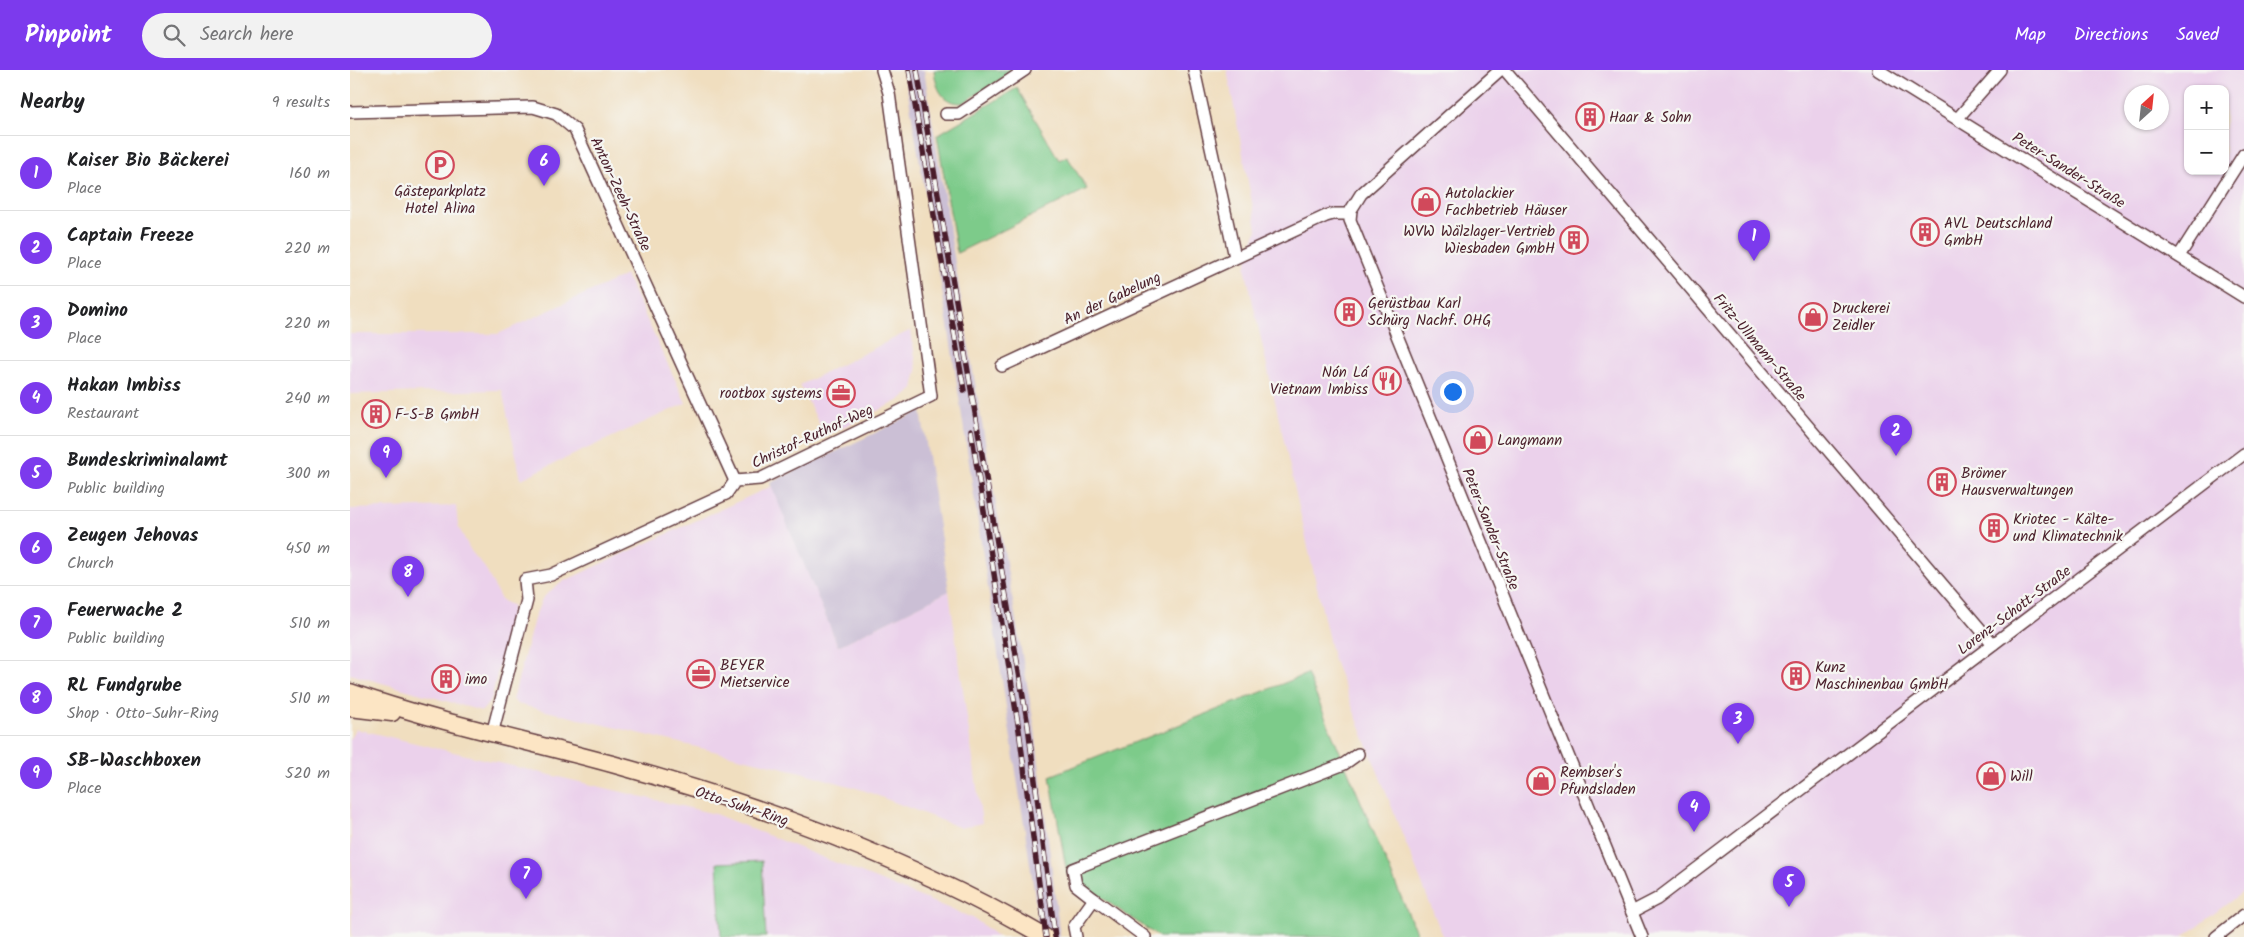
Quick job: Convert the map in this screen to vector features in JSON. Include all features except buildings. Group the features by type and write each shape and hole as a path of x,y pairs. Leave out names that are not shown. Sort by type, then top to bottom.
{"street":[{"name":"Christof-Ruthof-Weg","path":"492,734 527,600 525,580 551,575 726,494 736,481 760,479 931,396 890,103 882,70"},
{"path":"946,114 959,114 1026,70"},
{"path":"1194,70 1235,257"},
{"path":"1349,214 1361,194 1500,70"},
{"name":"Fritz-Ullmann-Straße","path":"1505,70 1993,644"},
{"name":"Peter-Sander-Straße","path":"1878,70 1958,118 2244,298"},
{"path":"1958,118 2000,70"},
{"name":"Anton-Zeeh-Straße","path":"350,112 533,107 556,114 575,130 736,481"},
{"path":"2179,256 2244,154"},
{"name":"An der Gabelung","path":"1002,366 1326,216 1349,214"},
{"name":"Peter-Sander-Straße","path":"1349,214 1362,252 1642,937"},
{"name":"Lorenz-Schott-Straße","path":"1632,912 1657,899 2244,454"},
{"name":"Otto-Suhr-Ring","path":"350,692 424,716 613,765 741,804 828,835 911,869 992,908 1045,937"},
{"name":"Otto-Suhr-Ring","path":"355,712 424,716"},
{"path":"1145,937 1076,884 1073,869 1344,764 1358,754"},
{"path":"1076,937 1074,927 1094,899"},
{"path":"2216,937 2244,916"}],"shaded area":[{"path":"904,70 924,70 965,325 1035,730 1060,937 1039,937 1034,890 949,331"},
{"path":"1227,70 2244,70 2244,891 2183,937 1443,937 1333,658 1245,268 1257,229"},
{"path":"626,275 686,403 521,479 502,390 350,394 350,334 498,334"},
{"path":"911,330 917,371 913,388 898,401 825,436 800,385"},
{"path":"921,411 949,591 838,646 770,483"},
{"path":"772,486 838,646 949,591 982,823 961,828 863,790 801,772 517,704 513,699 534,619 542,599 550,591 564,581"},
{"path":"456,506 458,526 471,551 485,568 501,600 513,606 491,700 482,711 350,674 350,509"},
{"path":"356,729 715,814 975,919 998,937 352,937 350,739"}],"green space":[{"path":"934,70 1015,70 963,103 956,103 941,94 936,83"},
{"path":"1017,88 1059,160 1067,156 1087,189 957,253 937,135"},
{"path":"1307,674 1418,937 1159,937 1067,874 1050,776"},
{"path":"762,861 766,937 721,937 717,863"}],"railway":[{"path":"909,70 964,390"},
{"path":"917,70 1028,726 1055,937"},
{"path":"971,430 1019,730 1046,937"}],"place":[{"name":"Haar & Sohn","path":"1590,117"},
{"name":"Gästeparkplatz Hotel Alina","path":"440,165"},
{"name":"Zeugen Jehovas","path":"544,186"},
{"name":"Autolackier Fachbetrieb Häuser","path":"1426,202"},
{"name":"AVL Deutschland GmbH","path":"1925,232"},
{"name":"WVW Wälzlager-Vertrieb Wiesbaden GmbH","path":"1574,240"},
{"name":"Kaiser Bio Bäckerei","path":"1754,261"},
{"name":"Gerüstbau Karl Schürg Nachf. OHG","path":"1349,312"},
{"name":"Druckerei Zeidler","path":"1813,317"},
{"name":"Nón Lá Vietnam Imbiss","path":"1387,381"},
{"name":"rootbox systems","path":"841,393"},
{"name":"F-S-B GmbH","path":"376,414"},
{"name":"Langmann","path":"1478,440"},
{"name":"Captain Freeze","path":"1896,456"},
{"name":"SB-Waschboxen","path":"386,478"},
{"name":"Brömer Hausverwaltungen","path":"1942,482"},
{"name":"Kriotec - Kälte- und Klimatechnik","path":"1994,528"},
{"name":"RL Fundgrube","path":"408,597"},
{"name":"BEYER Mietservice","path":"701,674"},
{"name":"Kunz Maschinenbau GmbH","path":"1796,676"},
{"name":"imo","path":"446,679"},
{"name":"Domino","path":"1738,744"},
{"name":"Will","path":"1991,776"},
{"name":"Rembser's Pfundsladen","path":"1541,781"},
{"name":"Hakan Imbiss","path":"1694,832"},
{"name":"Feuerwache 2","path":"526,899"},
{"name":"Bundeskriminalamt","path":"1789,907"}]}
